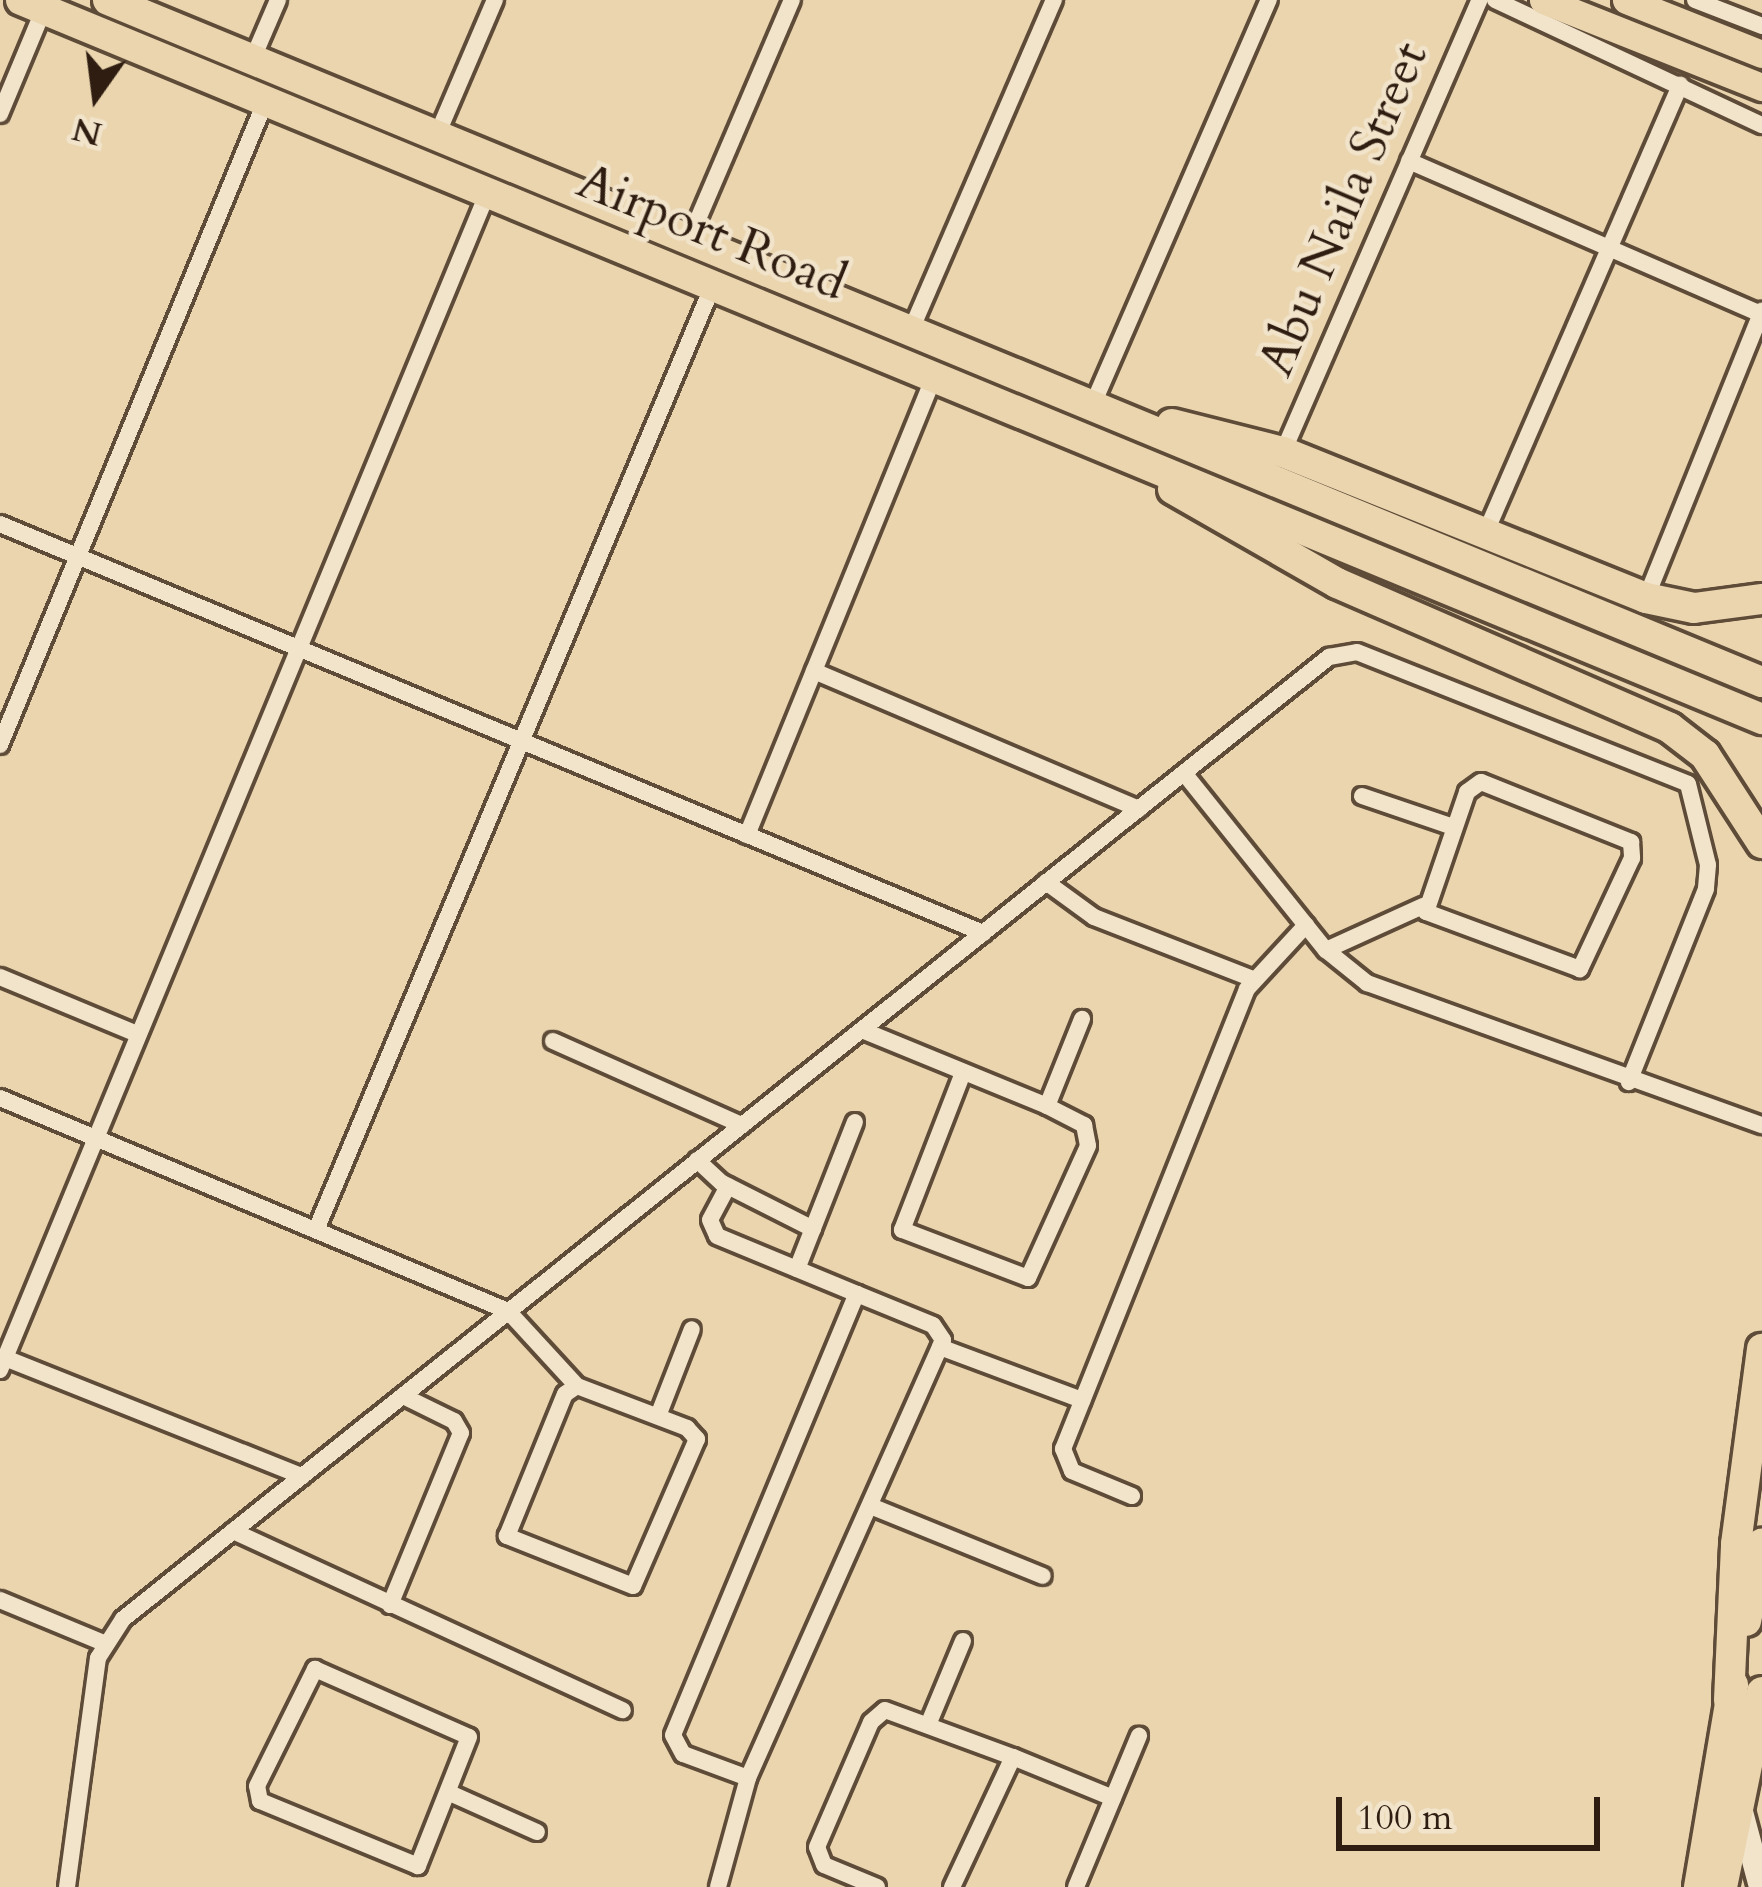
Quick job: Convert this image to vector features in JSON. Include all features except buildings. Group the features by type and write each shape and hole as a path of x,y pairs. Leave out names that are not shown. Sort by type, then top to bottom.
{"highway":[{"name":"Airport Road","path":"108,0 1762,682"},
{"name":"Airport Road","path":"32,5 1762,719"},
{"path":"1125,417 1213,430 1283,452 1646,598 1708,608 1762,599"},
{"path":"1145,467 1209,516 1277,553 1670,728 1705,755 1762,843"},
{"path":"1730,1700 1736,1544 1762,1349"},
{"path":"1699,1887 1762,1544"},
{"path":"1722,1887 1762,1692"}],"main road":[{"path":"1543,0 1762,87"},
{"path":"1626,0 1762,54"},
{"path":"1739,1804 1761,1887"}],"street":[{"path":"253,58 278,0"},
{"path":"437,135 495,0"},
{"path":"689,240 792,0"},
{"path":"911,331 1054,0"},
{"path":"1093,404 1269,0"},
{"name":"Abu Naila Street","path":"1283,452 1480,0"},
{"path":"1495,0 1762,124"},
{"path":"1695,0 1762,26"},
{"path":"0,114 32,5"},
{"path":"1485,534 1680,85"},
{"path":"0,745 266,100"},
{"path":"1409,161 1761,313 1646,598"},
{"path":"302,1476 2,1364 488,192"},
{"path":"316,1230 713,284"},
{"path":"747,835 934,376"},
{"path":"0,524 983,932"},
{"path":"67,1887 104,1643 233,1531 1138,808 1347,651 1677,777 1697,804 1706,889 1629,1082"},
{"path":"814,671 1138,808"},
{"path":"1184,772 1326,950 1383,992 1762,1125"},
{"path":"1326,950 1423,906 1467,791 1490,783 1625,837 1634,850 1574,971 1423,906"},
{"path":"1362,796 1453,827"},
{"path":"1046,882 1094,917 1253,979"},
{"path":"1132,1496 1063,1461 1082,1400 1253,979 1306,925"},
{"path":"0,976 137,1034"},
{"path":"1047,1106 1082,1019"},
{"path":"862,1030 1047,1106 1084,1125 1088,1145 1036,1268 1014,1279 902,1230 963,1073"},
{"path":"553,1041 742,1125"},
{"path":"0,1097 508,1311 578,1386 687,1428 696,1445 643,1577 625,1586 507,1536 565,1394 578,1386"},
{"path":"797,1269 855,1122"},
{"path":"698,1160 728,1186 813,1229"},
{"path":"718,1887 748,1778 873,1507 940,1348 933,1325 713,1233 710,1220 728,1186"},
{"path":"748,1778 683,1754 673,1735 857,1294"},
{"path":"658,1416 692,1329"},
{"path":"940,1348 1082,1400"},
{"path":"390,1605 461,1433 454,1421 403,1396"},
{"path":"873,1507 1042,1576"},
{"path":"233,1531 623,1710"},
{"path":"0,1600 104,1643"},
{"path":"928,1724 963,1641"},
{"path":"411,1887 471,1745 463,1731 324,1670 307,1674 257,1786 260,1801 418,1866"},
{"path":"877,1887 824,1865 817,1847 877,1714 895,1712 1113,1798"},
{"path":"1076,1887 1139,1736"},
{"path":"952,1887 1013,1757"},
{"path":"452,1794 538,1832"}]}
